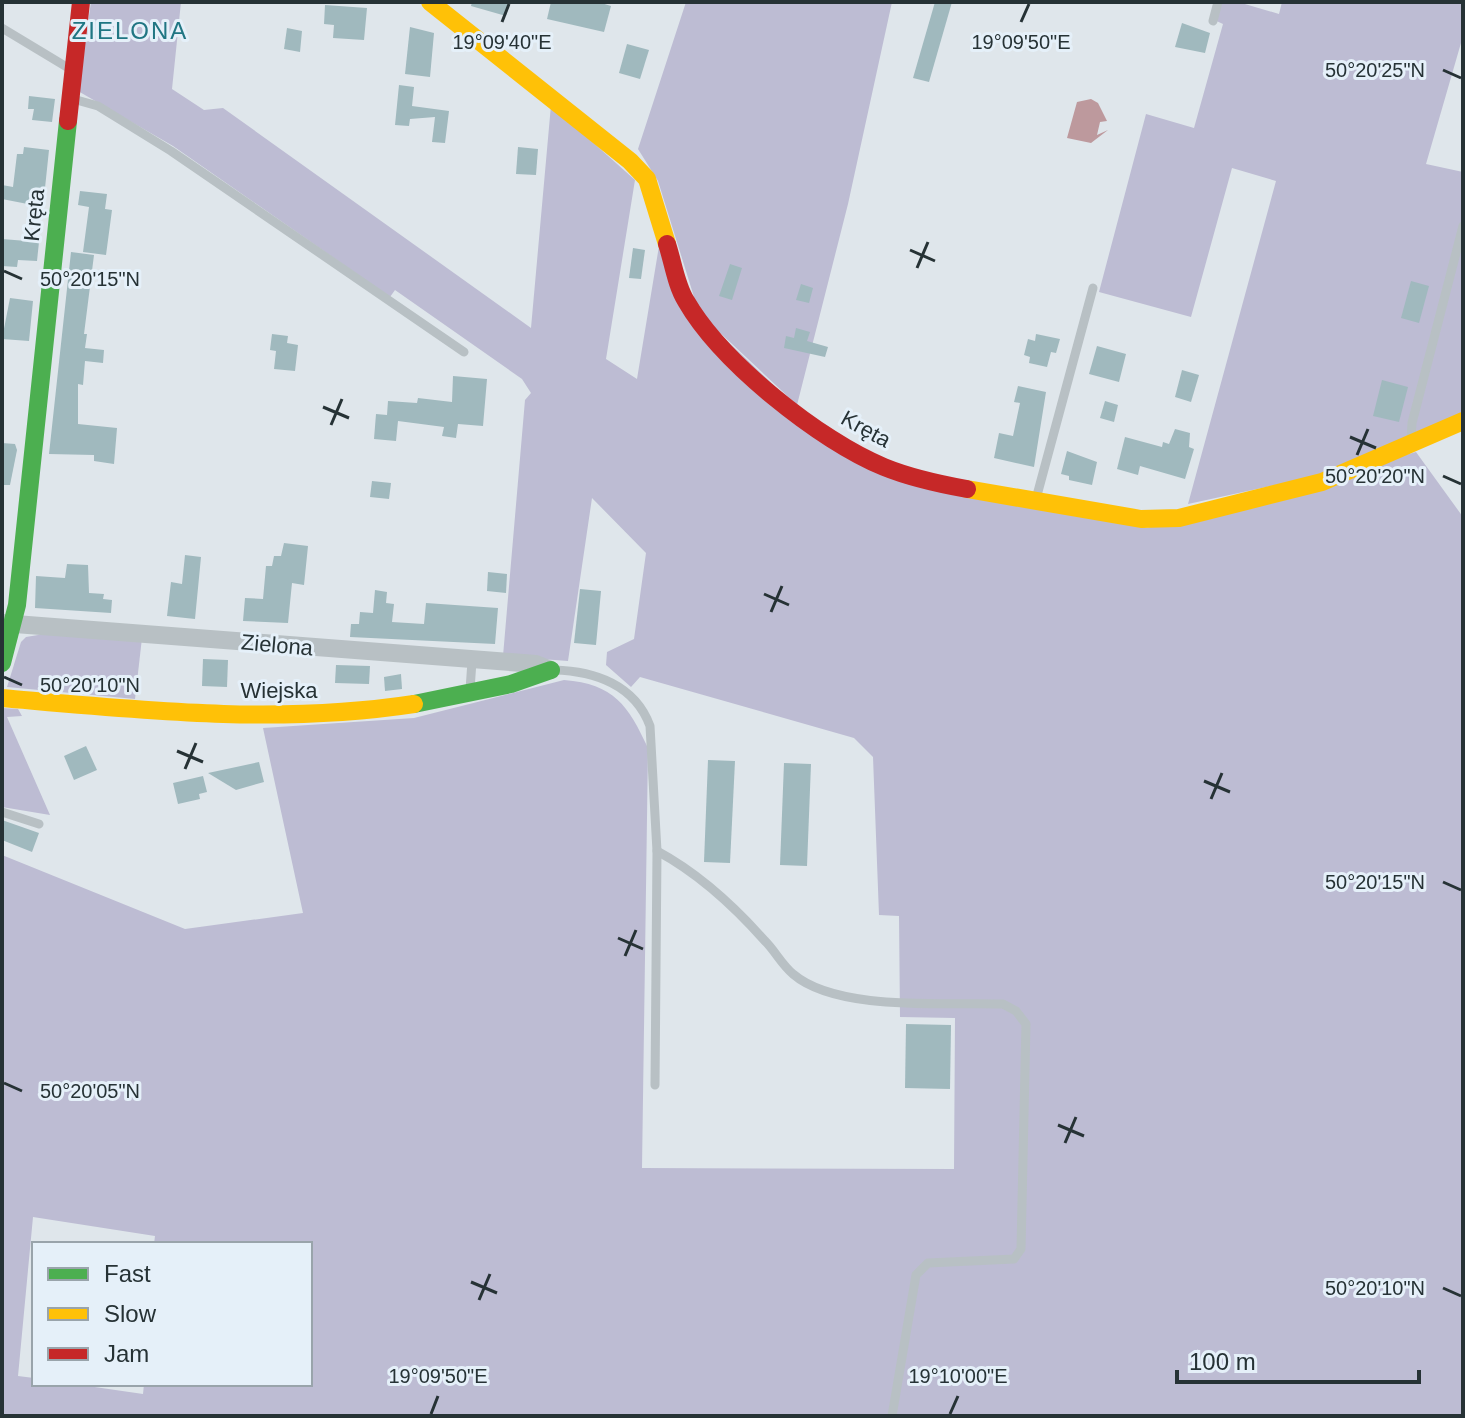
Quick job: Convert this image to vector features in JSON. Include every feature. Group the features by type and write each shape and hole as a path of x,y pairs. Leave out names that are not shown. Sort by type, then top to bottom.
{"street":[{"name":"Kręta","path":"2,663 81,2"},
{"name":"Kręta","path":"430,2 451,11 630,161 647,179 684,298 708,335 784,405 860,457 883,467 936,484 1035,502 1141,519 1179,518 1322,482 1463,421"},
{"name":"Zielona","path":"8,624 536,664 551,670"},
{"name":"Wiejska","path":"2,698 192,714 303,716 378,711 533,679 551,670"}],"lane":[{"path":"1213,21 1218,2"},
{"path":"2,28 73,70"},
{"path":"70,98 98,106 171,151 464,352"},
{"path":"1411,444 1412,423 1463,226"},
{"path":"1035,502 1093,288"},
{"path":"470,693 472,661"},
{"path":"551,670 585,671 630,694 645,712 654,762 657,851 655,1085"},
{"path":"2,812 39,824"},
{"path":"657,851 690,869 764,939 794,975 840,996 907,1003 1003,1004 1016,1011 1026,1024 1021,1249 1014,1259 928,1263 916,1275 892,1416"}],"shaded area":[{"path":"91,2 181,2 172,89 204,110 223,108 531,328 551,105 635,180 606,359 637,379 660,240 672,288 855,463 1147,528 1416,452 1463,517 1463,1416 2,1416 2,855 185,929 303,913 263,728 414,718 564,680 581,682 607,692 626,709 648,748 642,1168 954,1169 955,1018 900,1017 899,916 879,915 873,757 854,738 640,677 631,687 606,665 607,652 634,639 646,553 592,498 568,661 503,656 525,400 531,393 522,379 395,290 390,297 173,146 78,91"},
{"path":"686,2 892,2 848,204 797,405 699,313 658,181 638,149"},
{"path":"1214,2 1238,2 1279,14 1282,2 1463,2 1463,36 1426,164 1463,172 1463,413 1322,475 1188,504 1276,181 1232,168 1191,317 1099,292 1146,114 1194,128 1223,24 1210,18"},
{"path":"1091,99 1098,103 1107,121 1100,122 1097,135 1108,130 1091,143 1067,138 1077,102"},
{"path":"44,634 142,638 135,699 7,687 21,642 26,637"},
{"path":"2,708 18,709 22,716 7,717 50,815 2,807"}],"building":[{"path":"472,2 510,2 506,16 471,6"},
{"path":"551,2 598,2 611,6 604,32 547,19"},
{"path":"935,2 952,2 929,82 913,78"},
{"path":"325,5 367,8 364,40 333,38 334,25 324,24"},
{"path":"1182,23 1210,33 1205,53 1175,47"},
{"path":"410,27 434,33 430,77 405,74"},
{"path":"287,28 302,31 300,52 284,49"},
{"path":"627,44 649,50 640,79 619,73"},
{"path":"399,85 414,87 412,106 449,111 445,143 432,142 435,117 410,119 409,126 395,125"},
{"path":"29,96 55,99 52,122 32,120 34,109 28,109"},
{"path":"24,147 49,150 43,207 2,199 2,185 13,187 17,154 23,154"},
{"path":"518,147 538,149 536,175 516,174"},
{"path":"80,191 107,194 105,209 112,210 106,255 83,252 89,207 78,205"},
{"path":"2,239 39,242 37,261 18,260 17,267 2,266"},
{"path":"633,248 645,250 641,279 629,278"},
{"path":"71,252 94,255 85,348 104,350 103,363 85,361 83,385 78,384 78,424 117,428 114,464 94,461 94,455 49,454"},
{"path":"730,264 742,268 732,300 719,296"},
{"path":"1411,281 1429,286 1419,323 1401,318"},
{"path":"801,284 813,288 809,303 796,300"},
{"path":"10,298 33,301 29,341 2,339"},
{"path":"796,328 810,332 807,341 828,347 825,357 784,348 786,336 794,338"},
{"path":"272,334 288,336 287,343 298,345 295,371 274,369 276,351 270,350"},
{"path":"1036,334 1060,339 1056,353 1051,352 1047,367 1029,363 1030,357 1024,355 1028,339 1035,341"},
{"path":"1097,346 1126,354 1119,382 1089,374"},
{"path":"1182,370 1199,375 1191,402 1175,397"},
{"path":"453,376 487,379 483,426 458,424 456,438 442,436 444,427 398,421 396,441 374,439 376,414 387,415 388,401 417,403 418,398 452,402"},
{"path":"1382,380 1408,387 1399,422 1373,416"},
{"path":"1018,386 1046,392 1034,467 994,458 999,433 1013,436 1020,403 1014,402"},
{"path":"1105,401 1118,405 1114,422 1100,418"},
{"path":"1175,429 1190,433 1189,447 1194,449 1185,479 1140,466 1138,475 1117,469 1125,437 1162,447 1163,442 1169,444"},
{"path":"2,443 15,444 17,450 10,485 2,485"},
{"path":"1067,451 1097,462 1092,485 1069,480 1069,476 1061,474"},
{"path":"372,481 391,483 389,499 370,497"},
{"path":"284,543 308,546 304,585 292,583 288,623 243,621 245,598 263,599 266,566 272,566 274,556 281,556"},
{"path":"185,555 201,557 195,619 167,616 171,582 182,584"},
{"path":"67,564 88,565 89,593 104,594 103,599 112,600 111,613 35,608 36,576 65,578"},
{"path":"488,572 507,574 506,593 487,591"},
{"path":"580,589 601,591 596,645 574,643"},
{"path":"375,590 387,592 386,603 394,604 392,622 424,624 426,603 498,608 495,644 350,637 351,624 359,624 360,612 373,613"},
{"path":"203,659 228,660 227,687 202,686"},
{"path":"336,665 370,666 369,684 335,683"},
{"path":"401,674 402,689 385,691 384,677"},
{"path":"86,746 97,770 74,780 64,756"},
{"path":"708,760 735,761 730,863 704,862"},
{"path":"259,762 264,782 236,790 208,773"},
{"path":"784,763 811,764 807,866 780,865"},
{"path":"203,776 207,792 199,794 200,799 178,804 173,783"},
{"path":"2,820 39,833 32,852 2,840"},
{"path":"906,1024 951,1025 950,1089 905,1088"}],"traffic: fast":[{"path":"2,663 17,605 68,121"},
{"path":"414,704 511,684 551,670"}],"traffic: slow":[{"path":"430,2 630,161 647,179 667,244"},
{"path":"967,489 1141,519 1179,518 1322,482 1463,421"},
{"path":"2,698 156,711 260,714 311,714 414,704"}],"traffic: jam":[{"path":"68,121 81,2"},
{"path":"667,244 683,295 702,325 774,397 831,439 884,467 967,489"}],"district":[{"name":"ZIELONA","path":"130,30"}]}
